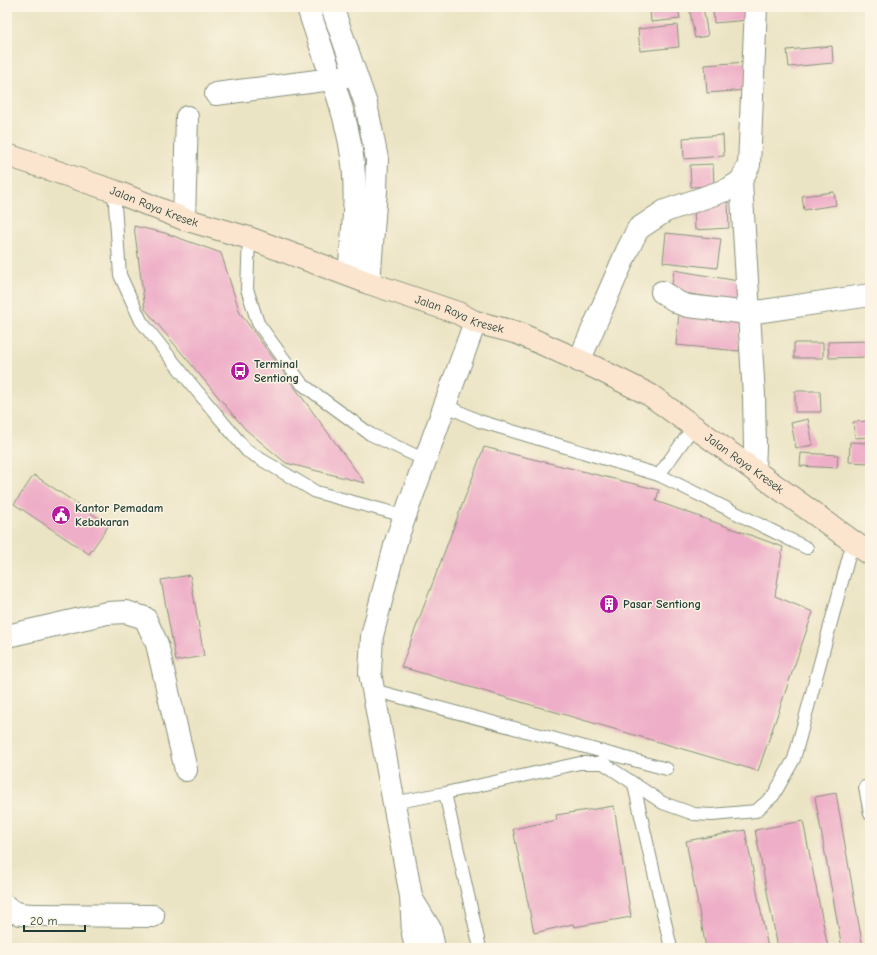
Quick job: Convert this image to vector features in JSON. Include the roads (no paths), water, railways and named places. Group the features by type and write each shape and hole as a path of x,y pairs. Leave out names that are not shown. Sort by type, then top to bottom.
{"main road":[{"name":"Jalan Raya Kresek","path":"7,155 114,191 184,219 249,238 369,283 458,313 475,322 518,333 579,361 650,394 870,554"}],"street":[{"path":"308,7 343,111 352,157 356,198 349,275"},
{"path":"332,7 366,104 377,159 369,283"},
{"path":"579,361 638,229 665,211 729,189 741,181 749,165 756,7"},
{"path":"216,94 332,79 355,74"},
{"path":"184,219 187,117"},
{"path":"741,181 754,396 754,469"},
{"path":"662,292 679,303 688,306 749,314 870,294"},
{"path":"416,948 413,934 411,896 370,673 372,636 397,538 475,322"},
{"path":"7,636 107,613 126,612 145,618 157,644 186,770"},
{"path":"411,896 430,929 434,948"},
{"path":"7,907 10,910 20,914 36,916 153,916"}],"lane":[{"path":"114,191 120,275 141,321 247,451 316,492 405,516"},
{"path":"249,238 247,289 258,323 302,384 370,434 425,460"},
{"path":"445,404 478,421 660,475 807,548"},
{"path":"660,475 694,426"},
{"path":"393,803 580,763 603,763 662,803 694,814 712,815 756,811 773,796 794,759 852,541"},
{"path":"373,690 667,769"},
{"path":"634,785 671,948"},
{"path":"865,787 870,814"},
{"path":"444,793 480,948"}],"place":[{"name":"Terminal Sentiong","path":"240,371"},
{"name":"Kantor Pemadam Kebakaran","path":"61,515"},
{"name":"Pasar Sentiong","path":"609,604"}]}
